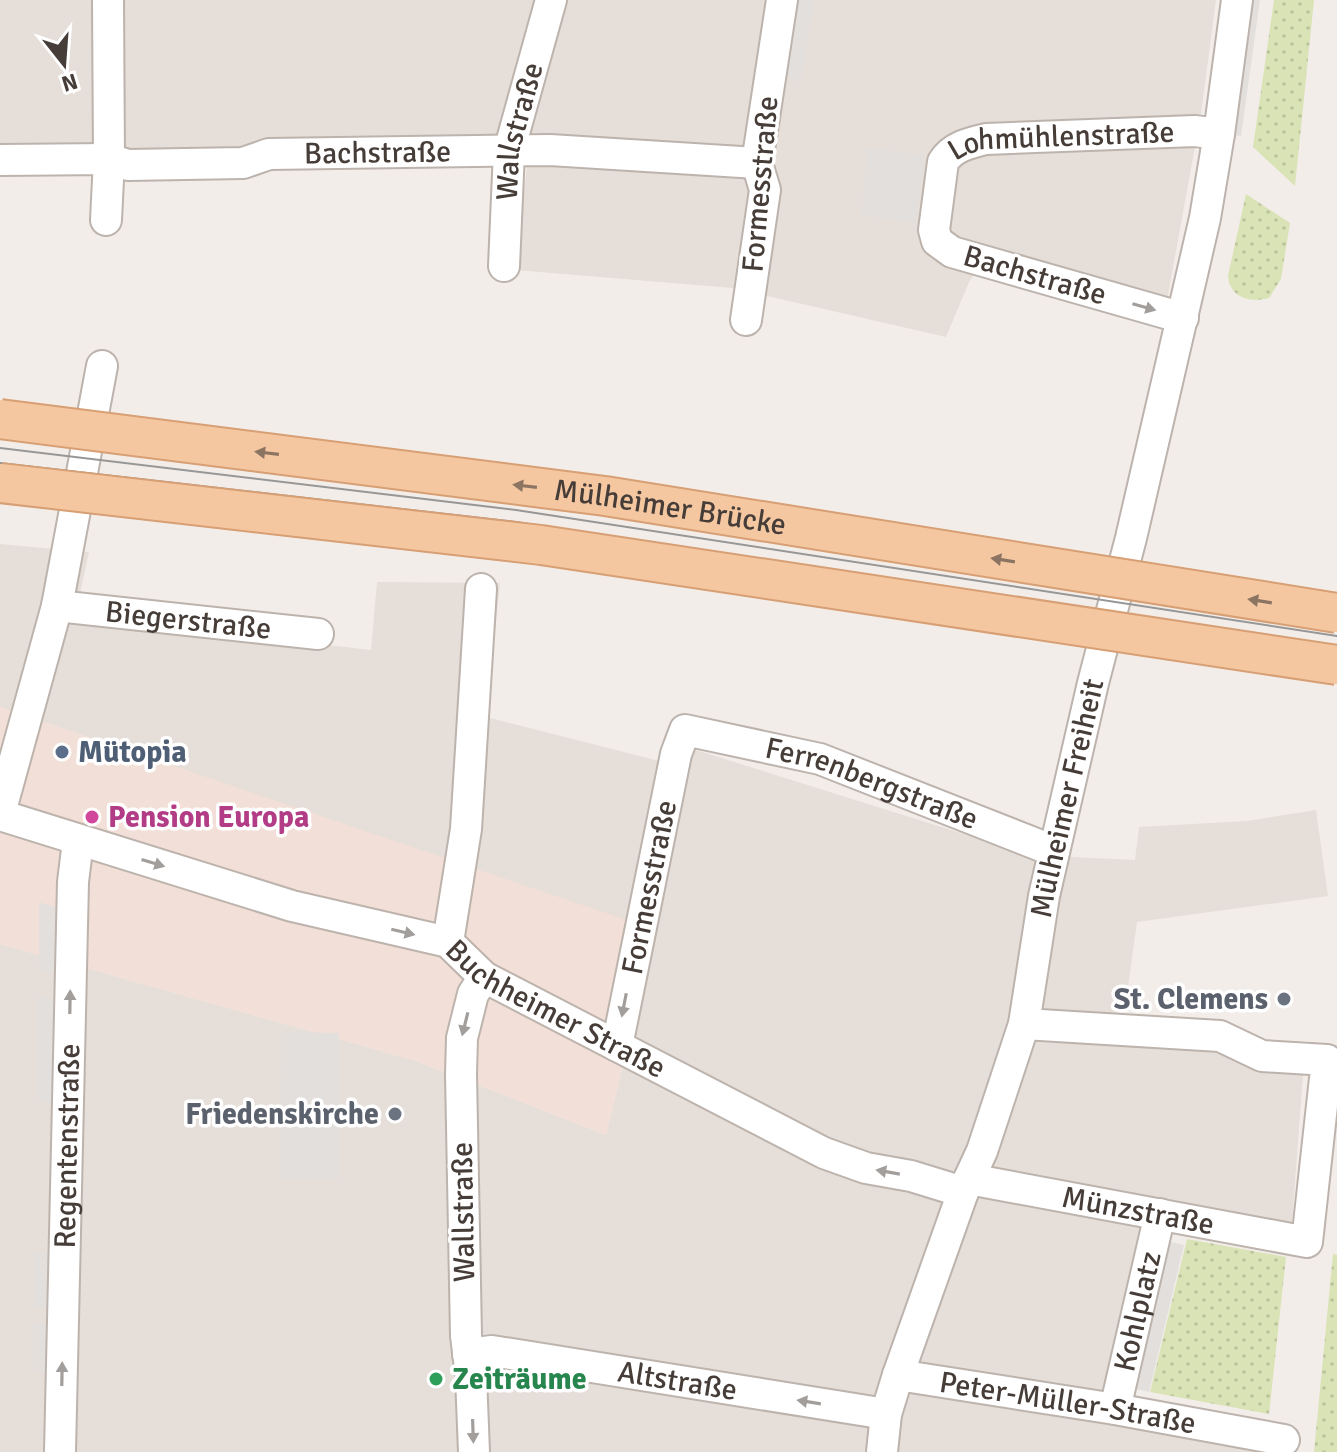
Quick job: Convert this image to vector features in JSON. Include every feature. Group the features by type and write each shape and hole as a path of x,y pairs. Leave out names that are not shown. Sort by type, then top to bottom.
{"main road":[{"name":"Mülheimer Brücke","path":"0,419 605,496 1337,613"},
{"name":"Mülheimer Brücke","path":"0,483 541,545 1337,665"},
{"path":"0,504 611,569 1337,677"}],"street":[{"path":"106,220 109,159 108,0"},
{"name":"Wallstraße","path":"504,266 509,151 551,0"},
{"name":"Formesstraße","path":"746,320 782,0"},
{"name":"Mülheimer Freiheit","path":"882,1452 886,1414 898,1375 966,1186 982,1151 1024,1024 1054,851 1205,218 1237,0"},
{"name":"Lohmühlenstraße","path":"939,193 943,162 948,154 966,144 986,139 1195,131 1219,134"},
{"name":"Bachstraße","path":"0,160 109,159 128,165 243,163 269,154 550,150 761,177"},
{"name":"Bachstraße","path":"939,193 934,230 937,241 952,252 1183,318"},
{"path":"0,814 57,606 102,366"},
{"path":"448,942 466,829 481,589"},
{"name":"Biegerstraße","path":"57,606 318,634"},
{"name":"Formesstraße","path":"617,1046 676,754 685,730"},
{"name":"Ferrenbergstraße","path":"685,730 820,759 1054,851"},
{"name":"Buchheimer Straße","path":"0,814 292,906 448,942 484,977 824,1153 866,1168 966,1186"},
{"name":"Regentenstraße","path":"60,1452 73,882 78,841"},
{"name":"Wallstraße","path":"474,1452 466,1320 461,1050 473,994 484,977"},
{"name":"Münzstraße","path":"966,1186 1160,1214 1307,1242 1327,1060 1262,1056 1220,1036 1024,1024"},
{"name":"Kohlplatz","path":"1115,1409 1160,1214"},
{"name":"Altstraße","path":"468,1354 492,1351 886,1414"},
{"name":"Peter-Müller-Straße","path":"898,1375 1115,1409 1284,1440"}],"shaded area":[{"path":"0,0 1216,0 1201,114 1164,317 982,264 970,280 946,337 733,288 515,270 528,157 0,160"},
{"path":"796,0 814,0 800,84 784,72"},
{"path":"1252,0 1260,0 1241,136 1233,135"},
{"path":"867,148 925,155 916,223 862,215"},
{"path":"0,544 89,552 75,616 371,650 377,582 500,583 486,717 679,766 696,750 1031,855 1135,860 1139,827 1247,821 1316,810 1328,896 1137,922 1121,1038 1304,1062 1292,1222 1171,1206 1124,1408 1275,1452 0,1452 0,944 416,1061 606,1135 656,931 0,707"},
{"path":"0,707 656,930 606,1135 416,1061 0,944"},
{"path":"39,902 61,909 60,977 39,970"},
{"path":"38,995 59,1004 57,1107 37,1098"},
{"path":"281,1032 339,1033 338,1179 280,1178"},
{"path":"1163,1240 1184,1245 1149,1392 1129,1387"},
{"path":"35,1253 54,1253 54,1308 34,1308"},
{"path":"33,1323 53,1327 52,1373 33,1369"}],"green space":[{"path":"1274,0 1314,0 1295,186 1253,147"},
{"path":"1246,194 1290,223 1281,279 1269,298 1242,297 1233,289 1228,276"},
{"path":"1187,1239 1286,1257 1269,1414 1150,1392"},
{"path":"1333,1254 1337,1255 1337,1452 1314,1452"}],"tram line":[{"path":"0,448 516,510 1337,636"},
{"path":"0,463 516,522 1337,650"}],"place":[{"name":"Mütopia","path":"62,752"},
{"name":"Pension Europa","path":"92,817"},
{"name":"St. Clemens","path":"1284,999"},
{"name":"Friedenskirche","path":"395,1114"},
{"name":"Zeiträume","path":"436,1379"}]}
